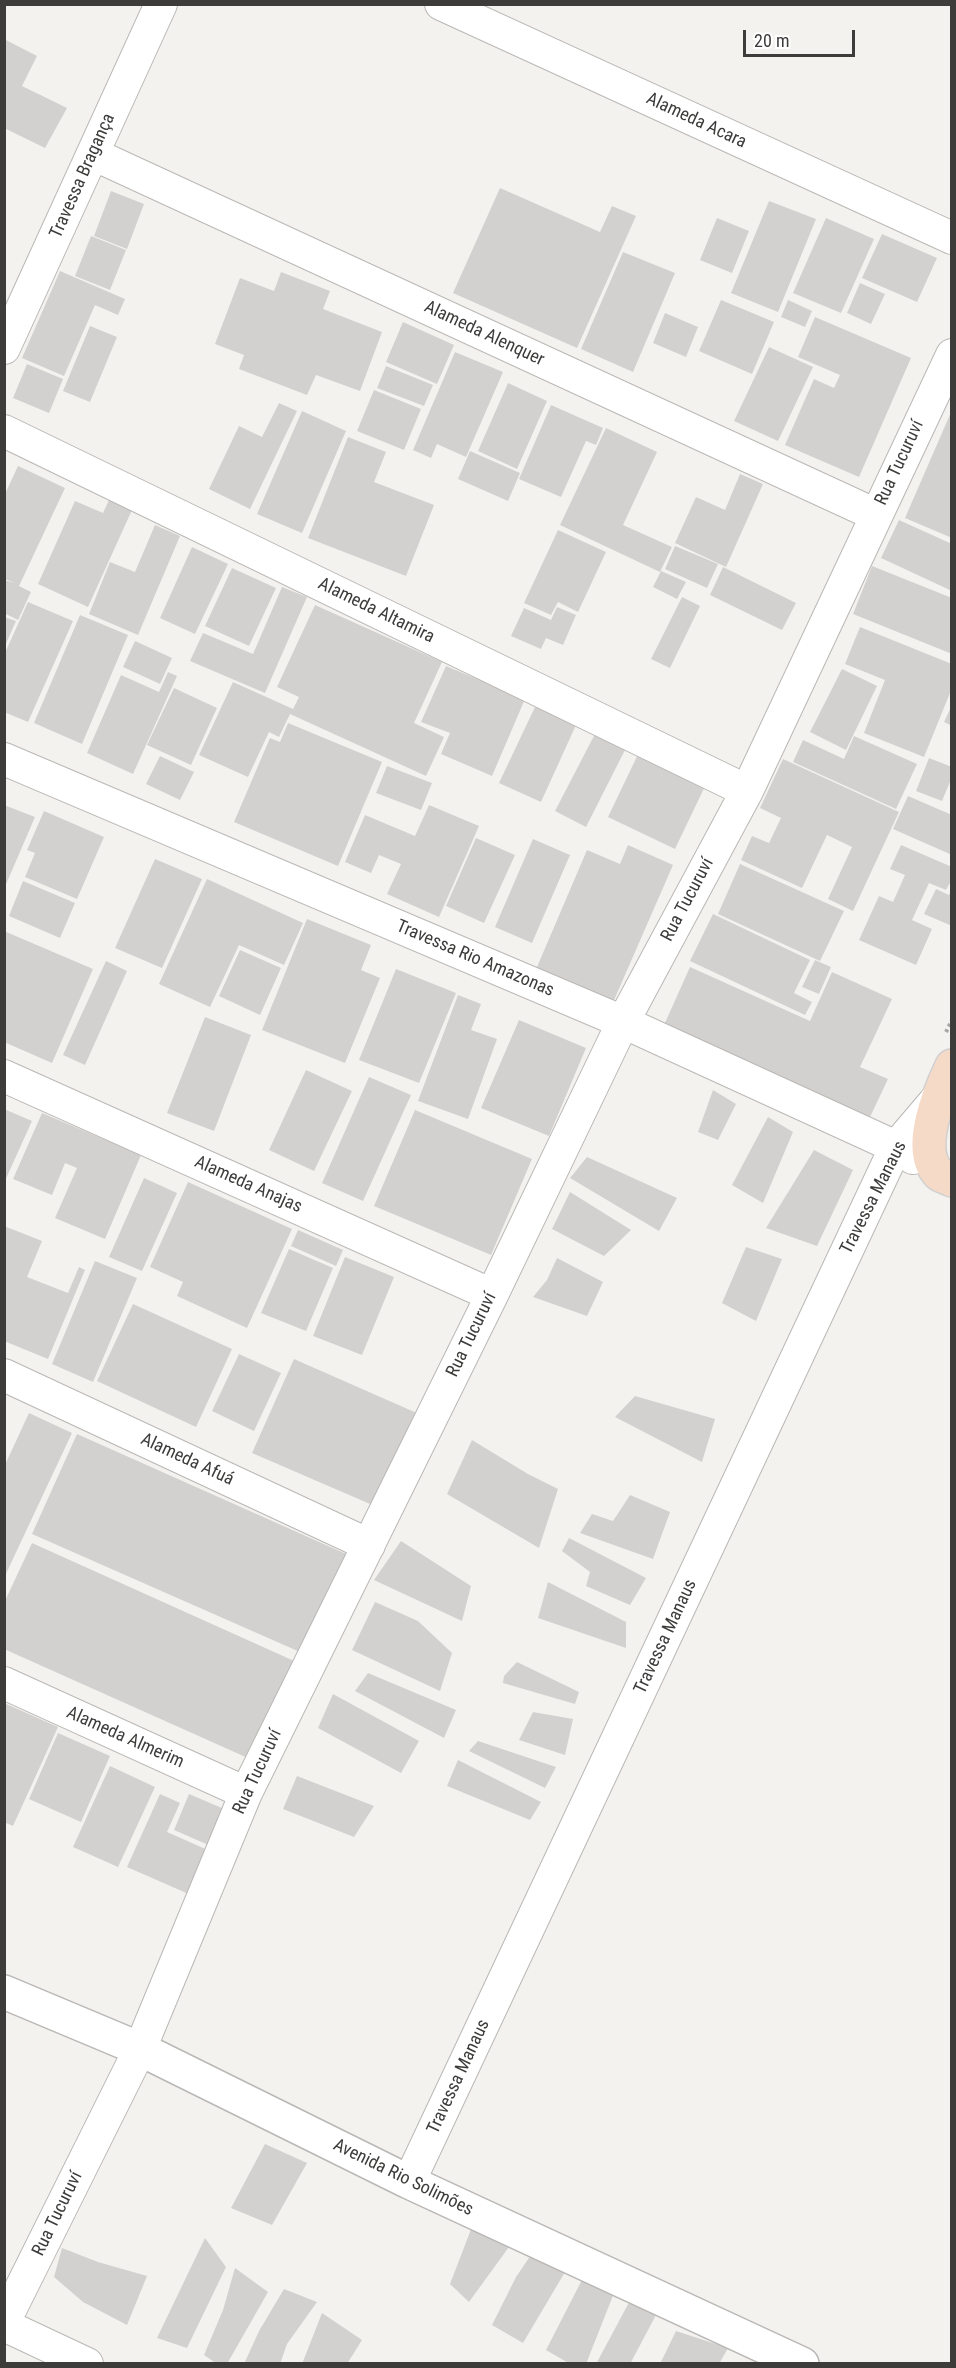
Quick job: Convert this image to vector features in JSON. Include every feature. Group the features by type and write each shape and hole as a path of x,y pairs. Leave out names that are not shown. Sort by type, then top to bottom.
{"main road":[{"path":"945,1177 930,1155 930,1132 936,1100 951,1066"},
{"name":"Avenida Rio Solimões","path":"4,1992 140,2049 409,2182 802,2364"}],"street":[{"name":"Travessa Bragança","path":"4,348 161,4"},
{"name":"Alameda Acara","path":"441,4 951,238"},
{"name":"Alameda Alenquer","path":"93,154 876,514"},
{"name":"Rua Tucuruví","path":"4,2323 140,2049 246,1793 492,1295 623,1022 747,790 951,355"},
{"name":"Alameda Altamira","path":"4,431 747,790"},
{"name":"Travessa Rio Amazonas","path":"4,759 623,1022 896,1147 945,1177"},
{"name":"Alameda Anajas","path":"4,1076 492,1295"},
{"name":"Travessa Manaus","path":"409,2182 896,1147 936,1100"},
{"name":"Alameda Afuá","path":"4,1375 369,1545"},
{"name":"Alameda Almerim","path":"4,1683 246,1793"},
{"path":"4,2323 87,2364"}],"building":[{"path":"4,39 37,56 22,86 67,108 45,148 4,128"},
{"path":"500,188 600,232 612,206 636,216 577,348 453,293"},
{"path":"111,191 144,204 127,249 94,236"},
{"path":"769,201 816,219 778,312 731,293"},
{"path":"717,218 749,231 732,273 700,260"},
{"path":"826,218 874,239 841,313 793,293"},
{"path":"882,234 937,258 917,302 862,278"},
{"path":"91,236 126,250 110,290 75,276"},
{"path":"623,252 675,273 633,372 581,349"},
{"path":"60,271 125,299 118,315 95,305 64,376 22,358"},
{"path":"281,272 330,291 323,309 382,332 360,391 316,375 307,395 239,369 244,355 215,344 240,278 274,291"},
{"path":"860,283 885,294 871,324 847,313"},
{"path":"721,300 774,322 752,374 699,351"},
{"path":"788,300 812,311 805,327 781,317"},
{"path":"665,313 698,327 686,357 653,343"},
{"path":"815,317 911,358 859,477 785,445 814,379 834,388 840,375 798,357"},
{"path":"403,322 454,345 437,384 386,362"},
{"path":"90,326 117,337 90,402 63,391"},
{"path":"769,347 813,367 778,441 734,421"},
{"path":"455,352 503,372 466,457 437,444 431,458 413,450"},
{"path":"27,364 63,379 49,413 13,398"},
{"path":"386,366 433,385 424,406 377,388"},
{"path":"508,383 547,401 517,469 478,451"},
{"path":"374,390 421,409 404,450 357,431"},
{"path":"279,403 297,411 250,509 209,489 239,426 262,437"},
{"path":"551,405 603,428 596,445 586,441 561,497 519,479"},
{"path":"952,410 952,538 905,518"},
{"path":"302,411 346,431 302,533 257,514"},
{"path":"606,428 657,452 623,525 672,547 660,572 560,525"},
{"path":"348,437 386,452 374,482 434,505 406,576 308,538"},
{"path":"470,451 520,473 508,501 458,479"},
{"path":"18,466 65,488 19,586 31,592 18,620 4,613 4,580 15,583 5,579 5,494"},
{"path":"740,474 763,484 726,567 675,543 696,497 725,510"},
{"path":"109,500 132,510 88,607 38,584 75,501 103,513"},
{"path":"899,520 952,544 952,591 881,558"},
{"path":"155,525 180,536 138,635 89,614 110,562 135,572"},
{"path":"558,530 606,552 578,612 558,602 551,615 524,603"},
{"path":"675,546 718,564 707,588 665,569"},
{"path":"192,547 228,564 195,634 160,618"},
{"path":"872,566 952,598 952,654 853,614"},
{"path":"723,567 796,603 782,630 710,595"},
{"path":"232,568 276,588 249,646 205,626"},
{"path":"661,571 686,582 677,599 653,587"},
{"path":"282,587 307,597 265,693 190,661 203,633 253,654"},
{"path":"682,597 700,606 670,668 651,659"},
{"path":"28,602 73,621 28,722 4,712 4,655"},
{"path":"315,605 442,662 414,723 444,737 426,776 290,714 279,737 269,732 248,777 199,755 233,682 293,709 299,697 277,687"},
{"path":"557,607 576,615 563,645 546,638 541,649 511,636 524,608 551,620"},
{"path":"80,615 128,635 82,744 34,723"},
{"path":"4,617 16,621 4,648"},
{"path":"860,627 952,664 952,688 924,757 864,733 885,680 845,664"},
{"path":"135,641 172,658 160,684 123,667"},
{"path":"446,666 525,699 492,776 441,754 450,733 421,722"},
{"path":"842,669 877,686 846,750 810,732"},
{"path":"168,672 177,676 133,774 87,753 121,675 159,692"},
{"path":"174,688 217,708 191,765 147,745"},
{"path":"952,705 952,726 944,722"},
{"path":"535,707 576,725 541,802 499,783"},
{"path":"288,723 382,762 338,866 234,822 270,738 280,742"},
{"path":"596,732 626,748 586,827 555,811"},
{"path":"854,736 917,764 896,809 793,762 803,740 844,759"},
{"path":"641,748 708,780 675,849 608,817"},
{"path":"160,756 194,772 180,800 146,784"},
{"path":"929,758 952,767 952,777 942,801 916,791"},
{"path":"783,759 899,812 853,911 828,899 852,847 827,835 802,888 741,860 752,836 769,843 781,818 760,808"},
{"path":"387,766 432,783 421,810 376,793"},
{"path":"908,796 952,815 952,855 893,829"},
{"path":"4,805 35,817 4,889"},
{"path":"429,805 479,826 439,917 387,894 401,864 379,855 371,873 345,862 365,815 415,836"},
{"path":"44,811 104,837 77,899 25,877 35,853 27,850"},
{"path":"476,838 515,855 484,923 446,906"},
{"path":"533,839 570,855 532,943 495,927"},
{"path":"628,845 673,865 611,1007 534,974 587,850 620,864"},
{"path":"901,845 952,867 952,879 946,890 929,883 912,920 932,929 916,965 859,940 879,896 893,902 905,875 890,869"},
{"path":"155,859 202,879 162,968 115,948"},
{"path":"740,864 844,911 820,961 718,914"},
{"path":"207,879 303,923 284,965 239,945 210,1007 159,984"},
{"path":"23,881 75,903 60,938 9,916"},
{"path":"936,889 949,895 952,889 952,926 924,914"},
{"path":"713,914 810,960 794,993 812,1002 805,1015 690,961"},
{"path":"307,919 371,945 361,970 380,978 345,1063 262,1030"},
{"path":"4,931 93,969 52,1063 4,1042"},
{"path":"240,950 281,968 260,1015 219,996"},
{"path":"815,960 831,967 819,994 802,987"},
{"path":"106,961 127,971 85,1065 63,1055"},
{"path":"690,967 810,1021 832,972 892,999 860,1067 888,1079 870,1117 664,1025"},
{"path":"396,969 456,993 419,1083 359,1060"},
{"path":"458,995 481,1004 471,1030 497,1039 468,1119 418,1101"},
{"path":"205,1017 251,1035 214,1131 167,1113"},
{"path":"519,1020 586,1048 549,1136 481,1108"},
{"path":"306,1070 352,1091 314,1171 269,1150"},
{"path":"369,1077 411,1095 363,1201 322,1183"},
{"path":"713,1090 736,1104 718,1140 698,1132"},
{"path":"4,1109 32,1121 4,1183"},
{"path":"415,1110 532,1159 491,1255 374,1206"},
{"path":"42,1113 141,1155 105,1239 55,1218 77,1168 65,1163 52,1195 13,1179"},
{"path":"768,1117 793,1132 763,1203 732,1185"},
{"path":"814,1150 853,1170 817,1246 766,1228"},
{"path":"587,1157 677,1198 659,1231 570,1178"},
{"path":"144,1178 177,1193 142,1271 109,1257"},
{"path":"188,1182 292,1229 247,1328 177,1296 183,1282 150,1267"},
{"path":"570,1192 631,1230 604,1256 552,1229"},
{"path":"4,1226 42,1241 27,1277 68,1293 79,1267 85,1270 48,1359 4,1341"},
{"path":"298,1230 343,1250 336,1266 291,1246"},
{"path":"746,1247 782,1259 756,1321 722,1303"},
{"path":"289,1249 333,1268 306,1331 261,1313"},
{"path":"345,1257 394,1277 362,1355 313,1336"},
{"path":"557,1258 603,1282 587,1316 533,1297 547,1280"},
{"path":"95,1261 137,1278 93,1382 52,1364"},
{"path":"133,1304 232,1349 196,1427 97,1381"},
{"path":"239,1354 281,1373 254,1431 212,1411"},
{"path":"294,1359 419,1414 377,1507 252,1453"},
{"path":"635,1396 715,1419 702,1462 615,1417"},
{"path":"29,1413 72,1433 4,1578 4,1467"},
{"path":"77,1434 353,1557 309,1656 32,1534"},
{"path":"472,1440 528,1474 558,1489 539,1548 447,1494"},
{"path":"630,1495 670,1512 653,1559 580,1533 592,1514 613,1521"},
{"path":"569,1538 646,1578 630,1605 586,1586 590,1572 562,1551"},
{"path":"401,1541 471,1586 462,1621 374,1580"},
{"path":"32,1543 303,1665 259,1763 4,1649 4,1603"},
{"path":"548,1582 626,1622 626,1648 538,1618"},
{"path":"375,1602 418,1621 452,1653 440,1691 352,1650"},
{"path":"517,1662 579,1692 575,1704 503,1683 504,1676"},
{"path":"368,1673 456,1710 444,1738 355,1691"},
{"path":"333,1694 419,1741 401,1773 318,1728"},
{"path":"4,1703 58,1727 13,1826 4,1822"},
{"path":"533,1712 573,1719 565,1755 519,1740"},
{"path":"58,1733 110,1756 81,1822 29,1799"},
{"path":"478,1741 556,1767 545,1788 469,1751"},
{"path":"458,1760 541,1802 530,1820 447,1786"},
{"path":"110,1766 155,1787 118,1867 73,1847"},
{"path":"297,1776 374,1806 354,1837 283,1809"},
{"path":"160,1794 180,1803 167,1832 219,1855 200,1899 127,1867"},
{"path":"189,1794 236,1814 220,1850 174,1830"},
{"path":"265,2144 307,2163 272,2225 231,2208"},
{"path":"473,2224 509,2247 469,2302 450,2284"},
{"path":"205,2238 226,2267 187,2348 157,2338"},
{"path":"539,2243 568,2267 523,2343 492,2325 516,2277"},
{"path":"62,2248 98,2262 147,2276 127,2325 83,2302 54,2277"},
{"path":"235,2268 268,2292 227,2364 217,2364 204,2355 223,2310"},
{"path":"586,2272 618,2283 586,2364 570,2364 546,2350"},
{"path":"284,2289 317,2302 287,2344 280,2364 244,2364 259,2331"},
{"path":"633,2295 656,2315 630,2364 596,2364"},
{"path":"322,2313 362,2340 347,2364 302,2364"},
{"path":"676,2331 728,2348 719,2364 660,2364"}]}
